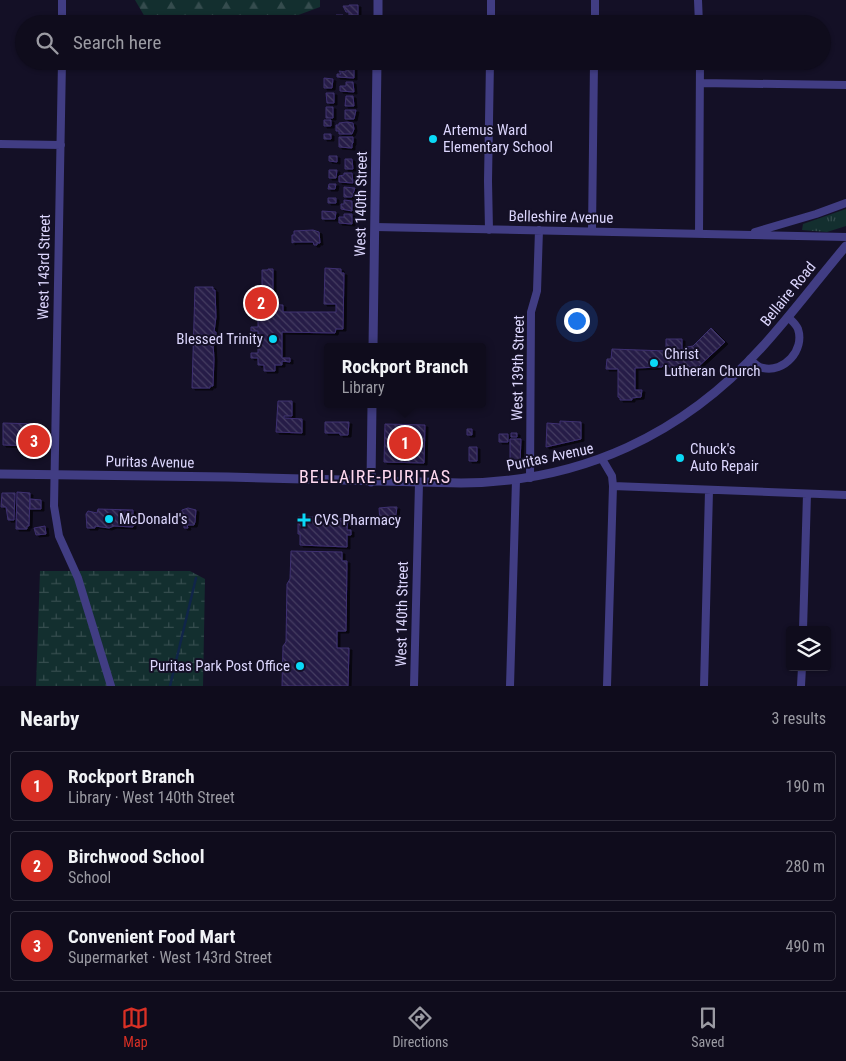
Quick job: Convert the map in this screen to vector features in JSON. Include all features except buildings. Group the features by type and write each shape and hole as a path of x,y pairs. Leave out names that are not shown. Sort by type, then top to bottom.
{"street":[{"path":"62,0 62,15"},
{"path":"378,0 378,15"},
{"path":"491,15 492,0"},
{"path":"595,0 595,15"},
{"path":"698,0 699,15"},
{"name":"West 143rd Street","path":"62,70 54,506 59,536 78,578 111,686"},
{"name":"West 140th Street","path":"373,343 377,70"},
{"path":"489,230 490,70"},
{"path":"592,232 594,70"},
{"path":"699,234 700,70"},
{"path":"700,83 846,85"},
{"path":"0,144 61,145"},
{"name":"Belleshire Avenue","path":"747,234 816,214 846,203"},
{"name":"Belleshire Avenue","path":"374,227 846,237"},
{"name":"West 139th Street","path":"530,478 531,312 537,291 539,230"},
{"name":"Bellaire Road","path":"602,459 676,421 714,394 763,347 846,246"},
{"path":"750,359 761,368 771,368 781,366 791,358 798,345 799,336 795,324 788,317"},
{"path":"372,408 372,482"},
{"name":"Puritas Avenue","path":"0,474 480,483 530,478 602,459 612,476 613,486"},
{"path":"510,686 516,480"},
{"name":"West 140th Street","path":"414,686 419,483"},
{"path":"607,686 613,486 846,495"},
{"path":"704,686 709,491"},
{"path":"803,626 807,494"},
{"path":"801,686 802,671"}],"green space":[{"path":"135,0 320,0 320,7 298,15 144,15"},
{"path":"846,209 846,226 827,232 802,230 803,224"},
{"path":"40,571 190,571 205,579 203,686 36,686"}],"waterway":[{"path":"170,686 196,578"}],"place":[{"name":"Artemus Ward Elementary School","path":"433,139"},
{"name":"Birchwood School","path":"261,303"},
{"name":"Blessed Trinity","path":"273,339"},
{"name":"Christ Lutheran Church","path":"654,363"},
{"name":"Convenient Food Mart","path":"34,441"},
{"name":"Rockport Branch","path":"405,443"},
{"name":"Chuck's Auto Repair","path":"680,458"},
{"name":"McDonald's","path":"109,519"},
{"name":"CVS Pharmacy","path":"304,520"},
{"name":"Puritas Park Post Office","path":"300,666"}],"district":[{"name":"BELLAIRE-PURITAS","path":"375,476"}]}
